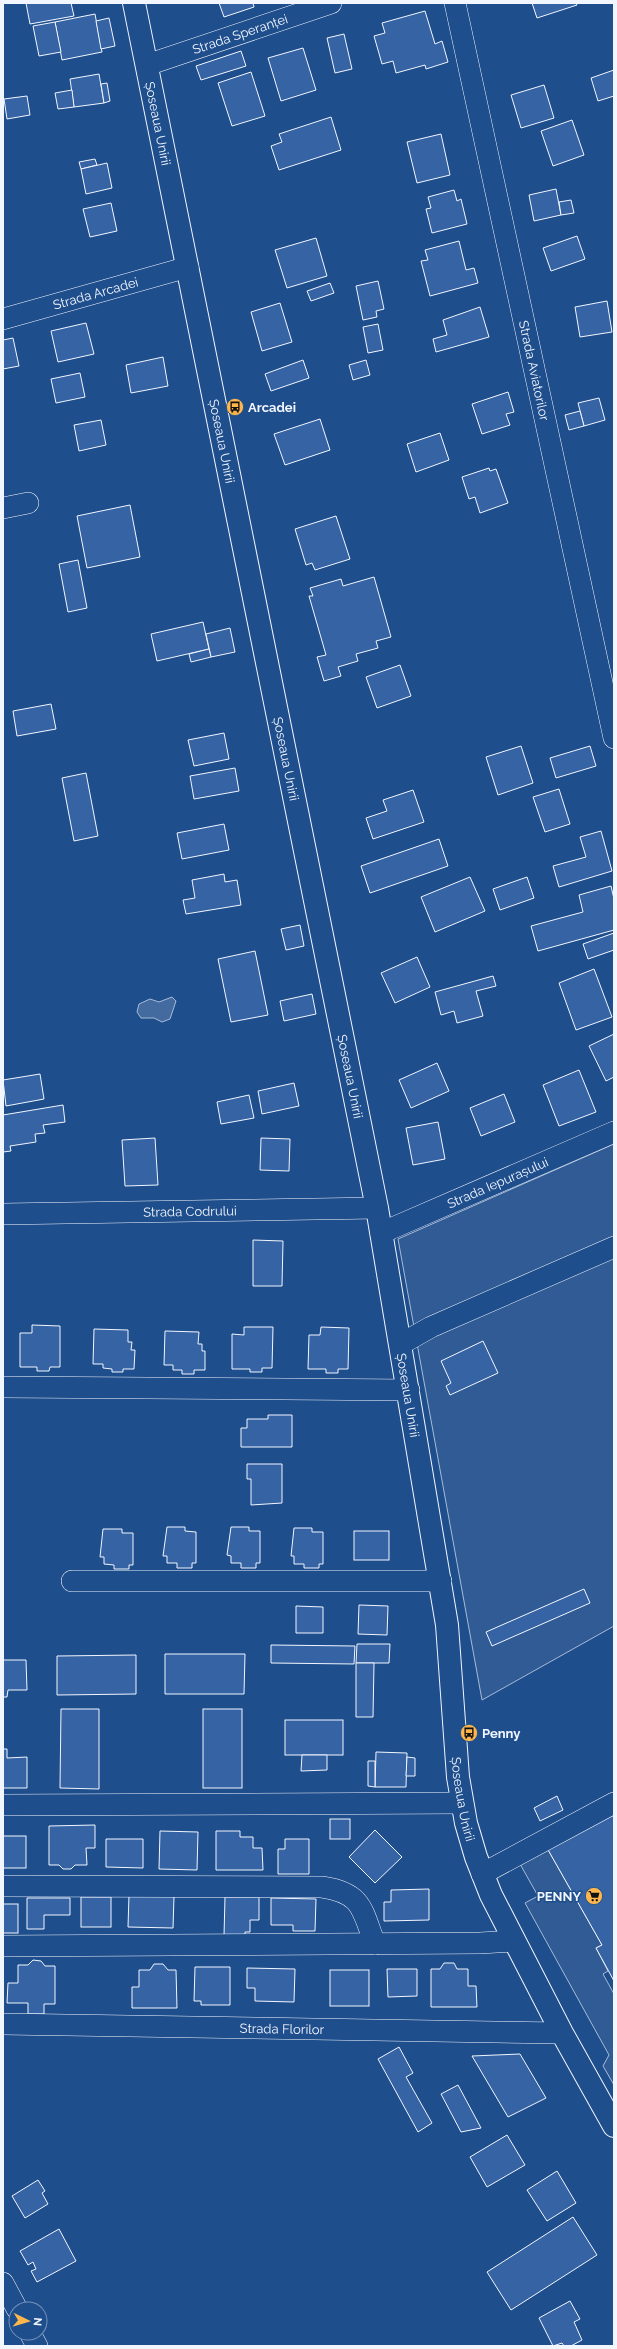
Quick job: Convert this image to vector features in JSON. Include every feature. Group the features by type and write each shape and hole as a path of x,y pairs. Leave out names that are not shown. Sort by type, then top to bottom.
{"main road":[{"name":"Șoseaua Unirii","path":"134,3 377,1208 441,1581 447,1625 455,1751 462,1803 471,1842 482,1874 514,1941 562,2033 614,2126"}],"street":[{"name":"Strada Speranței","path":"147,65 332,3"},
{"name":"Strada Aviatorilor","path":"456,3 614,738"},
{"name":"Strada Arcadei","path":"3,319 188,267"},
{"path":"3,508 28,503"},
{"name":"Strada Iepurașului","path":"381,1233 614,1132"},
{"name":"Strada Codrului","path":"3,1214 377,1208"},
{"path":"401,1344 431,1327 614,1246"},
{"path":"3,1387 409,1390"},
{"path":"72,1581 441,1581"},
{"path":"3,1805 462,1803"},
{"path":"482,1874 614,1803"},
{"path":"3,1886 330,1888 348,1893 355,1898 360,1906 375,1944"},
{"path":"3,1946 480,1943 514,1941"},
{"name":"Strada Florilor","path":"3,2024 562,2033"},
{"path":"3,2284 13,2301"}],"shaded area":[{"path":"172,997 176,1001 170,1019 162,1022 154,1018 141,1018 137,1012 139,1004 150,999 159,1002"},
{"path":"614,1144 614,1626 482,1700 398,1239"},
{"path":"547,1848 602,1945 596,1948 608,1971 603,1974 614,1994 614,2085 603,2066 609,2055 525,1903 538,1896 520,1864"}],"building":[{"path":"26,3 71,3 74,16 30,24"},
{"path":"219,3 253,3 254,7 224,17"},
{"path":"532,3 576,3 577,5 537,18"},
{"path":"425,11 435,44 442,41 448,62 426,69 425,65 396,73 393,61 382,64 374,36 385,33 382,23"},
{"path":"95,14 102,52 62,60 55,22"},
{"path":"109,18 115,46 101,49 96,21"},
{"path":"55,22 61,52 39,56 33,26"},
{"path":"344,34 352,69 335,73 327,38"},
{"path":"303,48 316,90 281,101 268,58"},
{"path":"241,51 246,66 201,80 196,66"},
{"path":"614,70 614,96 598,101 591,78"},
{"path":"251,72 265,116 232,126 218,83"},
{"path":"99,74 104,103 74,107 70,79"},
{"path":"107,83 110,101 104,103 101,84"},
{"path":"544,85 554,118 521,128 511,95"},
{"path":"72,90 74,107 58,109 55,93"},
{"path":"27,96 30,115 7,119 4,99"},
{"path":"331,117 341,150 279,170 271,146 282,142 279,134"},
{"path":"572,120 584,155 553,166 541,131"},
{"path":"441,134 450,175 417,183 407,142"},
{"path":"95,159 97,165 81,169 79,162"},
{"path":"107,163 112,188 86,194 81,169"},
{"path":"556,189 561,215 534,221 529,195"},
{"path":"454,190 457,201 461,199 467,224 432,233 426,209 431,208 428,197"},
{"path":"571,200 574,213 561,215 559,202"},
{"path":"111,203 117,231 90,237 83,209"},
{"path":"577,236 585,259 551,271 543,248"},
{"path":"316,238 327,276 287,288 275,250"},
{"path":"459,241 466,270 474,268 478,283 430,296 421,261 428,260 425,250"},
{"path":"378,281 384,309 376,311 377,317 363,320 356,286"},
{"path":"330,283 334,293 311,301 307,291"},
{"path":"607,301 612,332 580,337 575,307"},
{"path":"280,303 292,342 262,351 251,312"},
{"path":"480,307 489,337 436,352 433,339 447,335 443,320"},
{"path":"86,323 94,354 58,362 51,331"},
{"path":"378,324 383,350 368,353 363,327"},
{"path":"13,338 19,366 3,369 3,340"},
{"path":"163,357 168,386 131,393 126,365"},
{"path":"303,360 309,378 271,391 265,374"},
{"path":"366,360 370,375 353,380 349,365"},
{"path":"80,373 85,397 56,403 51,379"},
{"path":"508,392 514,412 506,414 510,425 482,434 472,404"},
{"path":"599,398 605,420 584,426 578,403"},
{"path":"580,411 584,426 569,430 565,415"},
{"path":"320,419 330,450 285,465 274,434"},
{"path":"101,420 106,445 79,451 74,425"},
{"path":"440,433 449,460 416,472 407,444"},
{"path":"489,468 490,471 496,469 508,503 480,513 475,497 469,499 462,477"},
{"path":"130,505 140,557 87,568 77,516"},
{"path":"336,516 350,559 315,570 312,563 306,565 295,529"},
{"path":"78,560 87,608 68,612 59,564"},
{"path":"374,577 391,637 376,641 378,648 356,654 358,661 338,667 341,676 324,681 317,657 326,655 309,596 313,596 310,588 341,579 343,586"},
{"path":"203,622 209,649 157,661 151,634"},
{"path":"230,628 235,652 211,657 206,634"},
{"path":"209,649 211,657 191,662 189,654"},
{"path":"400,665 411,696 377,708 366,677"},
{"path":"51,704 56,729 17,736 13,711"},
{"path":"224,733 229,759 194,766 188,740"},
{"path":"521,746 533,783 498,795 486,757"},
{"path":"590,746 596,766 556,778 550,758"},
{"path":"235,768 239,791 194,799 190,776"},
{"path":"86,773 98,836 74,841 62,778"},
{"path":"559,789 570,824 545,832 533,797"},
{"path":"413,790 424,822 373,839 366,818 387,811 383,800"},
{"path":"224,824 229,850 182,859 177,833"},
{"path":"601,831 612,871 559,887 553,866 586,857 580,837"},
{"path":"439,839 448,866 370,893 361,866"},
{"path":"224,874 225,882 237,880 241,905 186,914 183,900 195,898 192,880"},
{"path":"470,877 485,911 435,932 421,897"},
{"path":"527,877 534,898 500,910 493,889"},
{"path":"611,886 614,899 614,930 538,951 531,926 583,912 579,895"},
{"path":"300,925 304,946 286,950 281,929"},
{"path":"614,933 614,950 588,959 583,944"},
{"path":"255,951 268,1015 231,1022 218,959"},
{"path":"417,957 430,987 395,1003 381,973"},
{"path":"594,969 612,1017 576,1030 559,983"},
{"path":"493,976 496,986 476,991 483,1016 457,1023 454,1011 441,1015 435,992"},
{"path":"312,994 316,1014 284,1021 280,1001"},
{"path":"614,1034 614,1077 606,1081 589,1046"},
{"path":"437,1063 449,1091 411,1108 399,1080"},
{"path":"579,1070 596,1112 559,1126 543,1085"},
{"path":"40,1074 44,1099 6,1106 3,1080"},
{"path":"294,1083 299,1106 262,1114 258,1091"},
{"path":"504,1094 515,1122 481,1136 470,1108"},
{"path":"249,1095 254,1118 221,1124 217,1102"},
{"path":"63,1105 65,1122 43,1125 45,1133 35,1134 36,1142 10,1146 11,1151 3,1152 3,1115"},
{"path":"438,1122 445,1159 413,1165 406,1128"},
{"path":"155,1138 158,1185 125,1186 122,1140"},
{"path":"261,1138 290,1139 289,1171 260,1170"},
{"path":"253,1240 283,1241 282,1286 253,1286"},
{"path":"32,1325 60,1326 60,1367 50,1367 49,1371 37,1371 37,1367 20,1367 20,1333 32,1333"},
{"path":"244,1327 273,1327 272,1368 262,1368 262,1372 250,1372 250,1369 232,1369 232,1334 244,1335"},
{"path":"321,1327 349,1328 348,1369 338,1369 338,1373 326,1373 326,1369 308,1369 309,1335 320,1335"},
{"path":"94,1329 128,1330 128,1342 132,1342 131,1350 135,1350 134,1369 123,1369 123,1372 112,1372 112,1369 103,1368 103,1364 93,1364"},
{"path":"165,1331 199,1332 198,1344 202,1344 202,1351 205,1351 205,1370 194,1370 194,1374 182,1374 182,1370 173,1370 173,1365 164,1365"},
{"path":"483,1341 498,1373 450,1395 446,1386 451,1383 441,1361"},
{"path":"268,1415 292,1415 292,1447 241,1447 241,1428 247,1428 247,1419 268,1419"},
{"path":"247,1464 282,1464 282,1503 251,1505 251,1479 247,1479"},
{"path":"167,1527 185,1527 185,1531 196,1532 196,1563 192,1563 192,1568 177,1568 177,1563 167,1563 167,1556 163,1556"},
{"path":"231,1527 249,1527 249,1531 260,1531 260,1563 256,1563 256,1568 241,1568 241,1563 231,1563 231,1556 227,1555"},
{"path":"294,1528 312,1528 312,1532 323,1532 323,1564 319,1564 319,1568 304,1568 304,1564 294,1564 294,1556 291,1556"},
{"path":"103,1529 122,1529 122,1533 133,1533 133,1565 129,1565 129,1569 114,1569 114,1565 104,1564 104,1557 100,1557"},
{"path":"354,1531 389,1531 389,1560 354,1560"},
{"path":"584,1589 590,1603 492,1646 486,1632"},
{"path":"359,1605 388,1606 387,1635 358,1634"},
{"path":"296,1606 323,1607 323,1633 296,1633"},
{"path":"357,1644 390,1644 389,1663 356,1663"},
{"path":"271,1645 355,1646 354,1664 271,1663"},
{"path":"165,1654 245,1654 244,1694 165,1694"},
{"path":"136,1655 136,1694 57,1695 57,1656"},
{"path":"3,1660 26,1660 27,1690 8,1690 7,1697 3,1697"},
{"path":"356,1663 374,1663 373,1717 356,1717"},
{"path":"61,1709 99,1709 99,1789 60,1788"},
{"path":"203,1709 242,1709 242,1788 203,1788"},
{"path":"285,1720 343,1720 343,1755 285,1755"},
{"path":"3,1749 7,1749 7,1758 27,1757 27,1788 3,1788"},
{"path":"376,1752 407,1753 406,1787 375,1787"},
{"path":"302,1755 327,1755 327,1770 301,1771"},
{"path":"407,1757 415,1758 415,1776 406,1776"},
{"path":"368,1761 375,1761 375,1787 368,1786"},
{"path":"557,1796 563,1810 540,1821 534,1808"},
{"name":"PENNY","path":"611,1812 614,1818 614,1981 596,1948 602,1945 547,1848"},
{"path":"330,1819 350,1819 350,1839 330,1839"},
{"path":"95,1825 95,1848 86,1848 87,1865 75,1865 71,1869 63,1869 59,1865 49,1865 49,1826"},
{"path":"375,1830 402,1857 375,1883 349,1857"},
{"path":"160,1831 198,1832 197,1870 159,1869"},
{"path":"216,1831 240,1831 240,1837 253,1837 253,1848 262,1848 263,1870 216,1870"},
{"path":"3,1836 26,1836 26,1868 3,1868"},
{"path":"106,1839 143,1839 143,1868 106,1867"},
{"path":"285,1839 309,1839 309,1874 278,1874 278,1849 285,1849"},
{"path":"429,1889 429,1920 384,1921 384,1902 391,1902 391,1890"},
{"path":"129,1895 174,1896 173,1928 128,1927"},
{"path":"81,1897 111,1897 111,1927 81,1927"},
{"path":"225,1897 259,1897 259,1920 250,1920 250,1932 245,1932 245,1936 224,1936"},
{"path":"27,1898 70,1898 70,1915 44,1915 44,1929 27,1929"},
{"path":"271,1898 316,1899 315,1931 293,1931 293,1925 271,1925"},
{"path":"3,1904 18,1904 18,1933 3,1933"},
{"path":"33,1960 41,1961 45,1966 55,1966 55,2004 44,2004 44,2014 28,2014 28,2003 7,2003 8,1983 18,1983 18,1965 28,1965"},
{"path":"444,1963 454,1963 457,1969 468,1969 468,1986 476,1986 477,2007 431,2007 431,1969 440,1969"},
{"path":"154,1964 163,1964 168,1970 176,1970 177,2008 132,2008 132,1987 139,1987 139,1970 150,1970"},
{"path":"195,1967 230,1967 230,2005 201,2005 201,2001 194,2001"},
{"path":"247,1968 295,1969 294,2002 255,2001 255,1988 247,1988"},
{"path":"387,1969 417,1969 417,1996 388,1997"},
{"path":"330,1970 369,1970 369,2006 330,2006"},
{"path":"399,2047 413,2073 406,2077 432,2123 418,2132 378,2059"},
{"path":"520,2054 546,2098 508,2117 472,2056"},
{"path":"458,2085 481,2128 461,2132 441,2094"},
{"path":"507,2135 525,2165 487,2187 470,2157"},
{"path":"557,2171 576,2203 547,2221 527,2190"},
{"path":"38,2180 45,2191 42,2193 48,2204 25,2218 12,2196"},
{"path":"573,2217 597,2255 511,2310 487,2272"},
{"path":"59,2229 76,2261 37,2282 31,2271 36,2269 33,2262 28,2265 20,2251"},
{"path":"570,2301 580,2319 574,2322 582,2340 571,2346 564,2346 562,2343 553,2346 539,2318"}],"place":[{"name":"Arcadei","path":"235,407"},
{"name":"Penny","path":"469,1733"},
{"name":"PENNY","path":"594,1896"}]}
